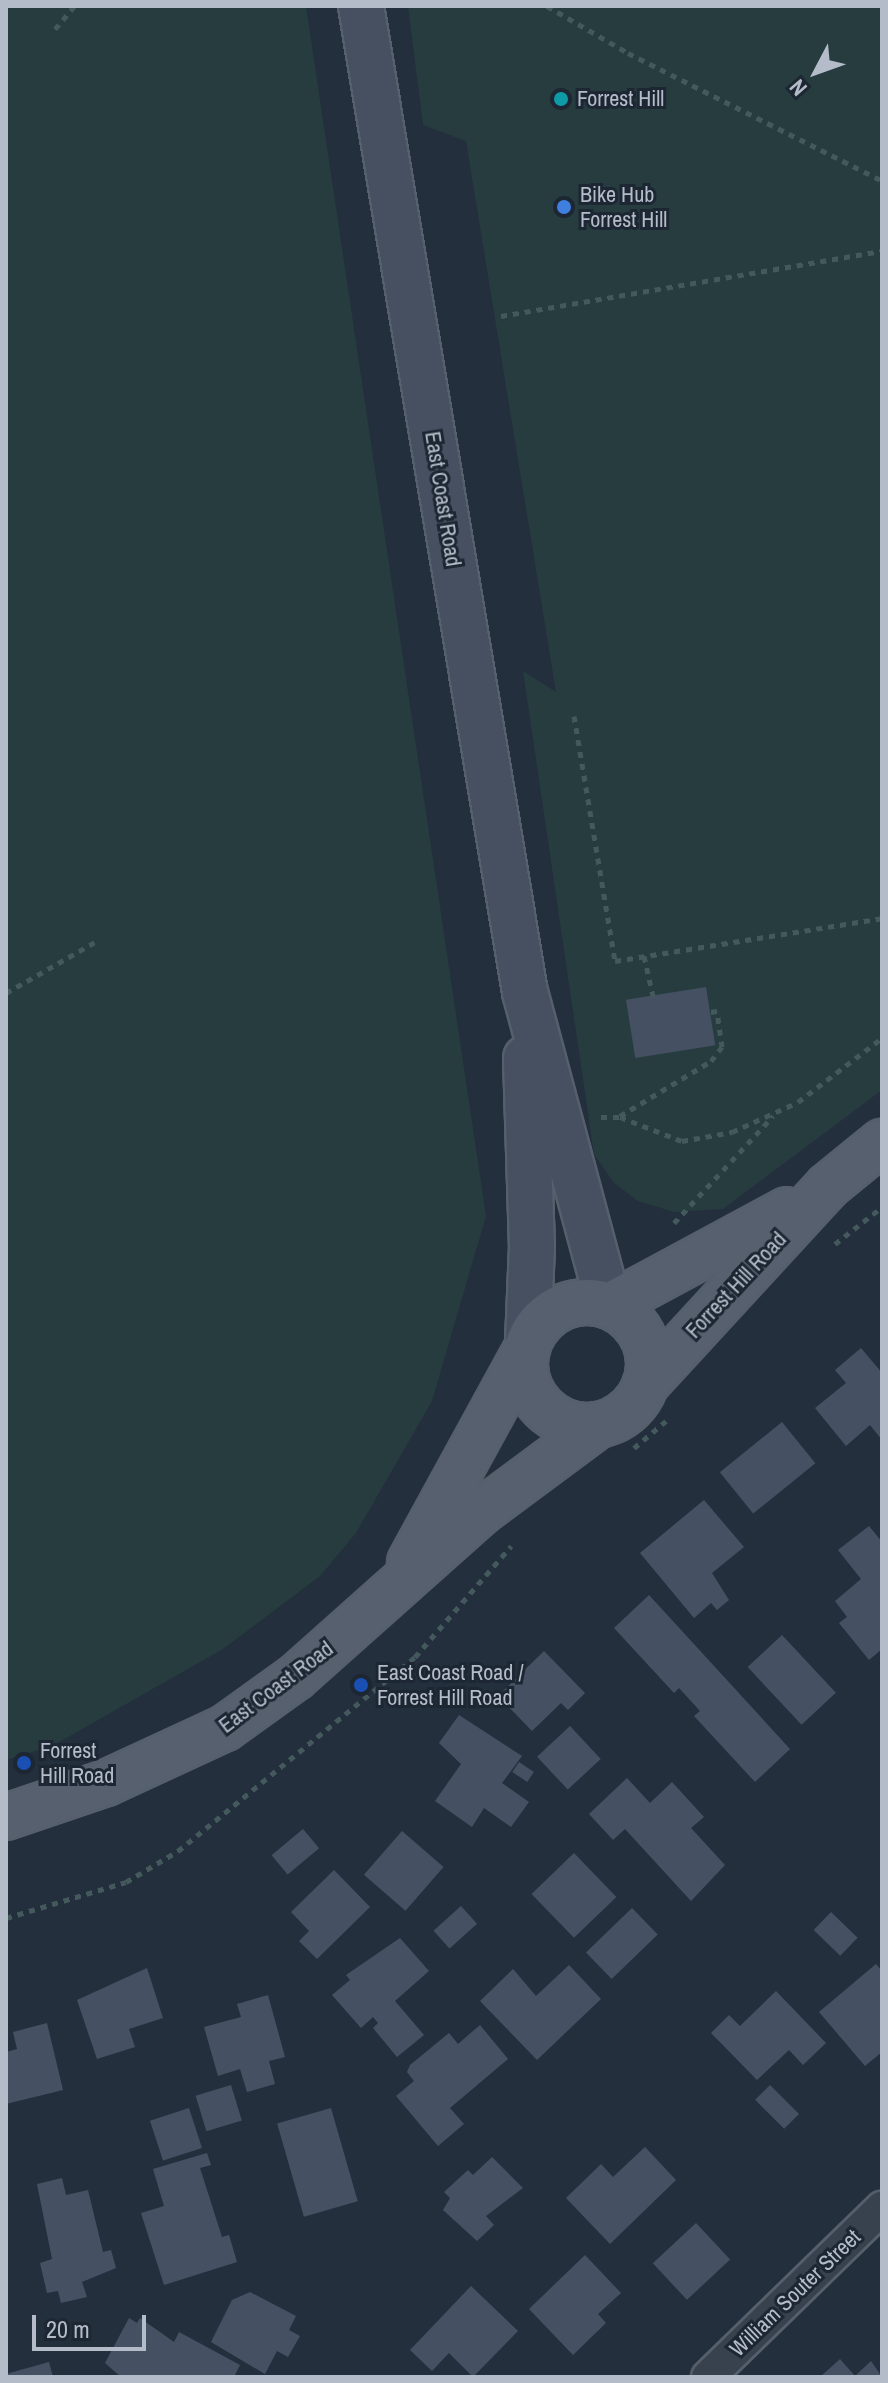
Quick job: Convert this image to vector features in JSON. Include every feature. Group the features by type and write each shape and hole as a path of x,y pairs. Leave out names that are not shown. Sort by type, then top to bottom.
{"main road":[{"name":"East Coast Road","path":"361,6 525,992 609,1306"},
{"name":"East Coast Road","path":"397,1585 527,1345 532,1246 525,992"},
{"name":"Forrest Hill Road","path":"645,1385 828,1186 882,1142"},
{"name":"Forrest Hill Road","path":"609,1306 692,1266 828,1186"},
{"path":"569,1304 609,1306 626,1315 647,1347 645,1385 627,1412 598,1425 577,1425 541,1406 524,1369 527,1345 537,1325 569,1304"},
{"name":"East Coast Road","path":"6,1817 133,1773 225,1728 296,1677 397,1585 536,1468 598,1425"}],"street":[{"name":"William Souter Street","path":"708,2377 882,2208"}],"path":[{"path":"55,29 74,6"},
{"path":"547,6 628,53 882,181"},
{"path":"501,316 882,251"},
{"path":"574,716 615,961 882,918"},
{"path":"6,993 95,942"},
{"path":"644,956 653,996"},
{"path":"562,1124 620,1117 711,1061 722,1047 717,1011 710,1012"},
{"path":"620,1117 682,1141 732,1132 798,1102 882,1038"},
{"path":"664,1235 777,1112"}],"green space":[{"path":"6,6 306,6 486,1216 432,1401 356,1533 320,1576 223,1649 54,1745 6,1760"},
{"path":"408,6 882,6 882,1090 723,1209 674,1212 638,1201 614,1183 594,1154 523,671 556,692 466,141 423,125"}],"building":[{"path":"706,987 715,1045 635,1058 626,1000"},
{"path":"861,1348 882,1373 882,1440 870,1425 846,1446 815,1408 846,1383 835,1370"},
{"path":"782,1422 815,1463 753,1514 720,1472"},
{"path":"704,1500 744,1547 712,1573 729,1600 717,1610 711,1603 694,1618 640,1553"},
{"path":"869,1526 882,1542 882,1649 869,1660 839,1623 847,1617 835,1601 861,1579 838,1550"},
{"path":"649,1595 790,1749 755,1782 694,1716 700,1711 679,1688 674,1693 614,1628"},
{"path":"782,1635 836,1693 802,1725 748,1667"},
{"path":"544,1651 585,1693 568,1710 561,1703 532,1731 498,1696"},
{"path":"459,1715 522,1756 502,1783 529,1802 511,1827 484,1808 472,1827 435,1801 461,1764 439,1743"},
{"path":"570,1726 601,1759 568,1790 537,1757"},
{"path":"519,1762 534,1772 527,1782 512,1772"},
{"path":"627,1778 650,1803 672,1782 704,1817 691,1828 725,1865 691,1901 625,1829 613,1840 589,1814"},
{"path":"303,1829 319,1848 288,1875 272,1855"},
{"path":"402,1831 444,1867 405,1911 364,1875"},
{"path":"574,1853 616,1897 574,1938 532,1894"},
{"path":"334,1870 370,1907 317,1959 299,1941 309,1931 291,1912"},
{"path":"461,1906 477,1924 450,1949 434,1931"},
{"path":"632,1908 658,1935 612,1979 586,1952"},
{"path":"831,1912 858,1938 840,1956 814,1930"},
{"path":"400,1938 429,1971 395,2001 424,2035 397,2057 373,2028 378,2023 373,2017 361,2028 332,1995 350,1980 346,1975"},
{"path":"876,1964 882,1971 882,2052 865,2066 819,2012"},
{"path":"569,1965 601,1999 537,2060 480,2001 513,1969 536,1996"},
{"path":"147,1968 163,2018 129,2029 135,2047 97,2059 77,2000"},
{"path":"776,1991 826,2043 803,2065 789,2050 757,2080 711,2033 729,2015 740,2026"},
{"path":"268,1995 285,2057 269,2061 275,2084 247,2092 240,2069 218,2076 204,2027 241,2017 237,2004"},
{"path":"47,2023 63,2090 6,2104 6,2052 17,2049 13,2032"},
{"path":"480,2025 508,2059 450,2108 464,2124 438,2146 396,2096 414,2081 407,2072 410,2065 449,2033 458,2044"},
{"path":"231,2085 242,2120 206,2131 196,2096"},
{"path":"770,2085 799,2114 784,2129 755,2100"},
{"path":"189,2108 202,2148 163,2161 150,2121"},
{"path":"331,2108 358,2201 304,2217 277,2123"},
{"path":"645,2147 676,2180 610,2244 566,2198 601,2164 613,2177"},
{"path":"207,2153 211,2165 200,2168 222,2237 229,2235 237,2262 164,2285 141,2213 164,2206 153,2169"},
{"path":"492,2157 523,2188 486,2216 494,2225 477,2241 443,2210 450,2198 444,2192 468,2170 473,2175"},
{"path":"62,2178 66,2195 88,2190 103,2252 111,2250 116,2268 82,2282 87,2297 61,2303 58,2291 47,2293 40,2263 52,2259 37,2184"},
{"path":"696,2223 730,2260 687,2300 653,2263"},
{"path":"585,2255 621,2293 598,2314 606,2323 573,2355 529,2309"},
{"path":"471,2286 518,2331 473,2377 449,2353 432,2371 410,2350"},
{"path":"250,2292 296,2316 289,2330 300,2336 288,2357 277,2351 265,2374 211,2342 232,2300"},
{"path":"129,2318 137,2323 140,2318 174,2342 179,2332 240,2365 234,2377 121,2377 105,2363"},
{"path":"840,2359 855,2376 871,2361 882,2377 820,2377"},
{"path":"49,2362 53,2377 6,2377 6,2374"}],"place":[{"name":"Forrest Hill","path":"561,99"},
{"name":"Bike Hub Forrest Hill","path":"564,207"},
{"name":"East Coast Road / Forrest Hill Road","path":"361,1685"},
{"name":"Forrest Hill Road","path":"24,1763"}]}
